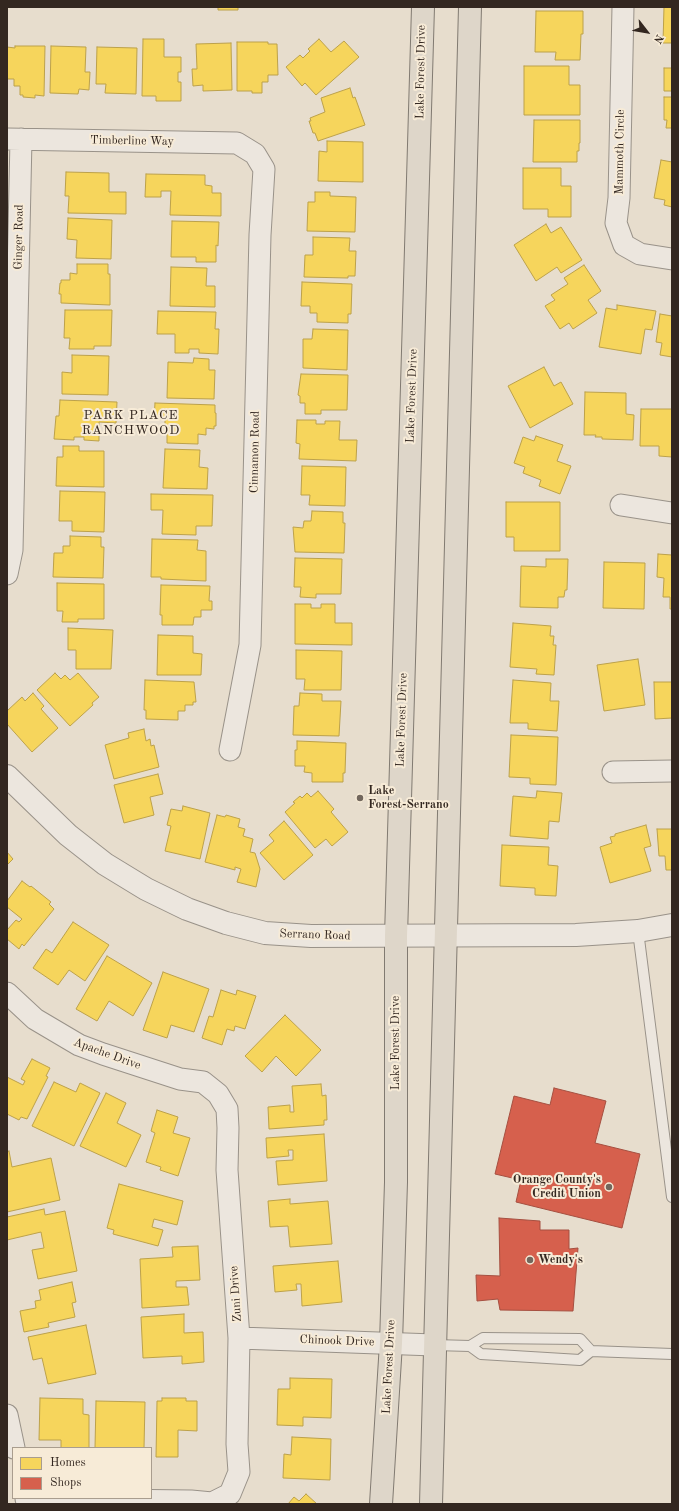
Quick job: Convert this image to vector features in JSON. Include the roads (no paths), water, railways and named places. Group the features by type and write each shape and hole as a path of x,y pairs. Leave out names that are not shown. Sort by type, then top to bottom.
{"main road":[{"name":"Lake Forest Drive","path":"381,1504 391,1344 396,1182 396,936 423,7"},
{"path":"431,1504 470,7"}],"street":[{"name":"Mammoth Circle","path":"623,7 619,198 616,223 624,245 640,254 672,259"},
{"name":"Timberline Way","path":"14,139 237,144 255,154"},
{"name":"Ginger Road","path":"7,574 12,550 14,139"},
{"name":"Cinnamon Road","path":"230,750 250,645 260,236 264,169 255,154"},
{"path":"621,505 672,513"},
{"path":"613,772 672,771"},
{"name":"Serrano Road","path":"7,776 68,835 105,864 146,889 188,909 226,923 265,933 311,936 576,935 638,930 672,925"},
{"name":"Apache Drive","path":"10,1003 79,1045 180,1079 203,1082 218,1094"},
{"name":"Zuni Drive","path":"26,1500 191,1501 212,1503 230,1494 239,1472 237,1444 239,1338 227,1170 227,1109 218,1094"},
{"name":"Chinook Drive","path":"239,1338 434,1345"},
{"path":"7,1415 14,1447"}],"lane":[{"path":"638,930 672,1192"},
{"path":"434,1345 470,1346 483,1338 580,1340 591,1351"},
{"path":"470,1346 481,1354 580,1360 591,1351 672,1354"}],"place":[{"name":"Lake Forest-Serrano","path":"360,798"},
{"name":"Orange County's Credit Union","path":"609,1187"},
{"name":"Wendy's","path":"530,1260"}],"district":[{"name":"PARK PLACE RANCHWOOD","path":"131,424"}]}
